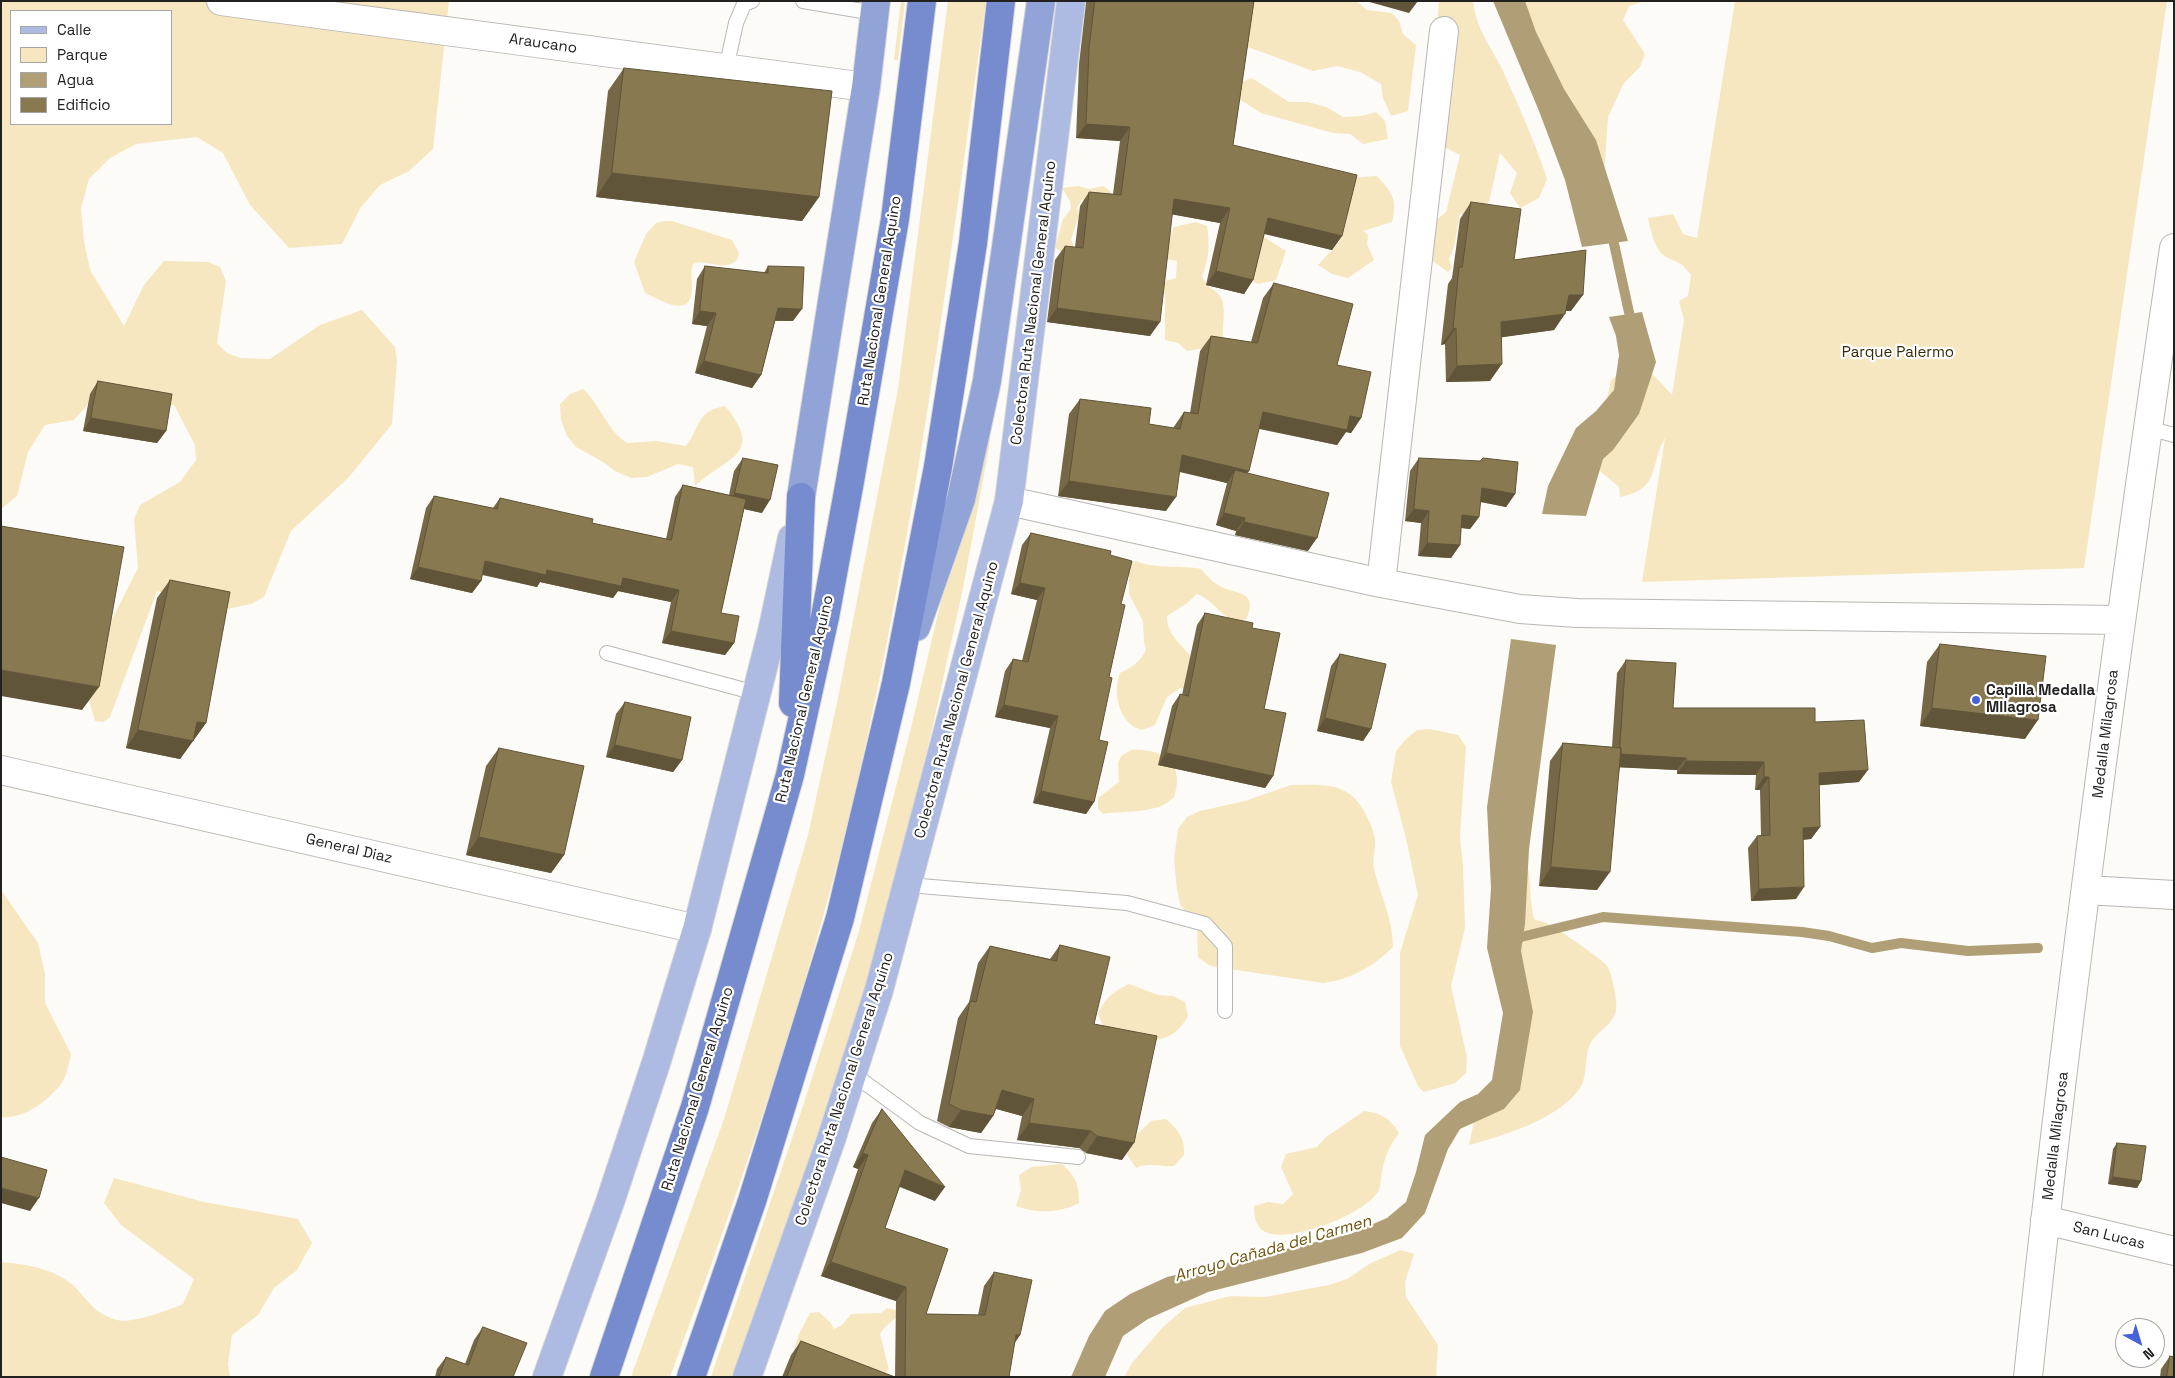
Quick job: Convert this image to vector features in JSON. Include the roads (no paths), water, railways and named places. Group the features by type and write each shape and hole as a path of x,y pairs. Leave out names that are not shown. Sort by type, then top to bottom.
{"highway":[{"name":"Ruta Nacional General Aquino","path":"604,1377 695,1107 790,775 825,616 854,462 895,219 922,1"},
{"path":"691,1377 752,1201 840,918 896,683 938,467 972,244 1001,1"},
{"path":"896,683 960,499 987,381 1041,1"},
{"path":"790,775 801,497 866,87 875,7"}],"main road":[{"name":"Colectora Ruta Nacional General Aquino","path":"747,1377 853,1074 879,990 1009,500 1071,1"},
{"path":"547,1377 622,1165 698,929 756,693 801,497"}],"street":[{"name":"Araucano","path":"220,1 866,87"},
{"path":"1381,583 1444,31"},
{"name":"Medalla Milagrosa","path":"2028,1377 2045,1220 2120,620 2174,248"},
{"path":"1009,500 1381,583 1520,609 1577,613 2120,620"},
{"name":"General Diaz","path":"1,770 698,929"},
{"path":"2086,890 2174,895"},
{"name":"San Lucas","path":"2045,1220 2174,1252"}],"lane":[{"path":"726,69 736,23 744,4 752,1"},
{"path":"803,1 875,7"},
{"path":"2148,428 2174,435"},
{"path":"607,653 756,693"},
{"path":"908,885 1127,903 1205,924 1225,946 1225,1011"},
{"path":"853,1074 920,1123 969,1146 1078,1156"}],"water":[{"path":"1493,1 1525,1 1536,32 1564,89 1596,140 1628,241 1582,247 1565,180 1539,111"},
{"path":"1642,312 1656,362 1639,414 1613,450 1603,459 1586,516 1542,514 1548,486 1576,428 1596,411 1614,390 1619,355 1616,336 1609,317"},
{"path":"1511,639 1556,645 1529,849 1525,924 1521,951 1533,1012 1520,1090 1504,1109 1460,1129 1448,1149 1425,1213 1402,1238 1362,1253 1208,1292 1148,1319 1123,1336 1105,1377 1071,1377 1089,1336 1105,1311 1130,1294 1167,1277 1350,1234 1387,1218 1406,1202 1425,1135 1460,1102 1478,1094 1492,1080 1503,1013 1487,948 1491,888 1487,807"}],"waterway":[{"name":"Arroyo Cañada del Carmen","path":"1611,230 1632,326"},
{"path":"1512,942 1521,937 1603,917 1802,932 1829,936 1872,948 1901,943 1968,951 2038,948"}],"place":[{"name":"Capilla Medalla MIlagrosa","path":"1976,700"}],"park label":[{"name":"Parque Palermo","path":"1898,353"}]}
